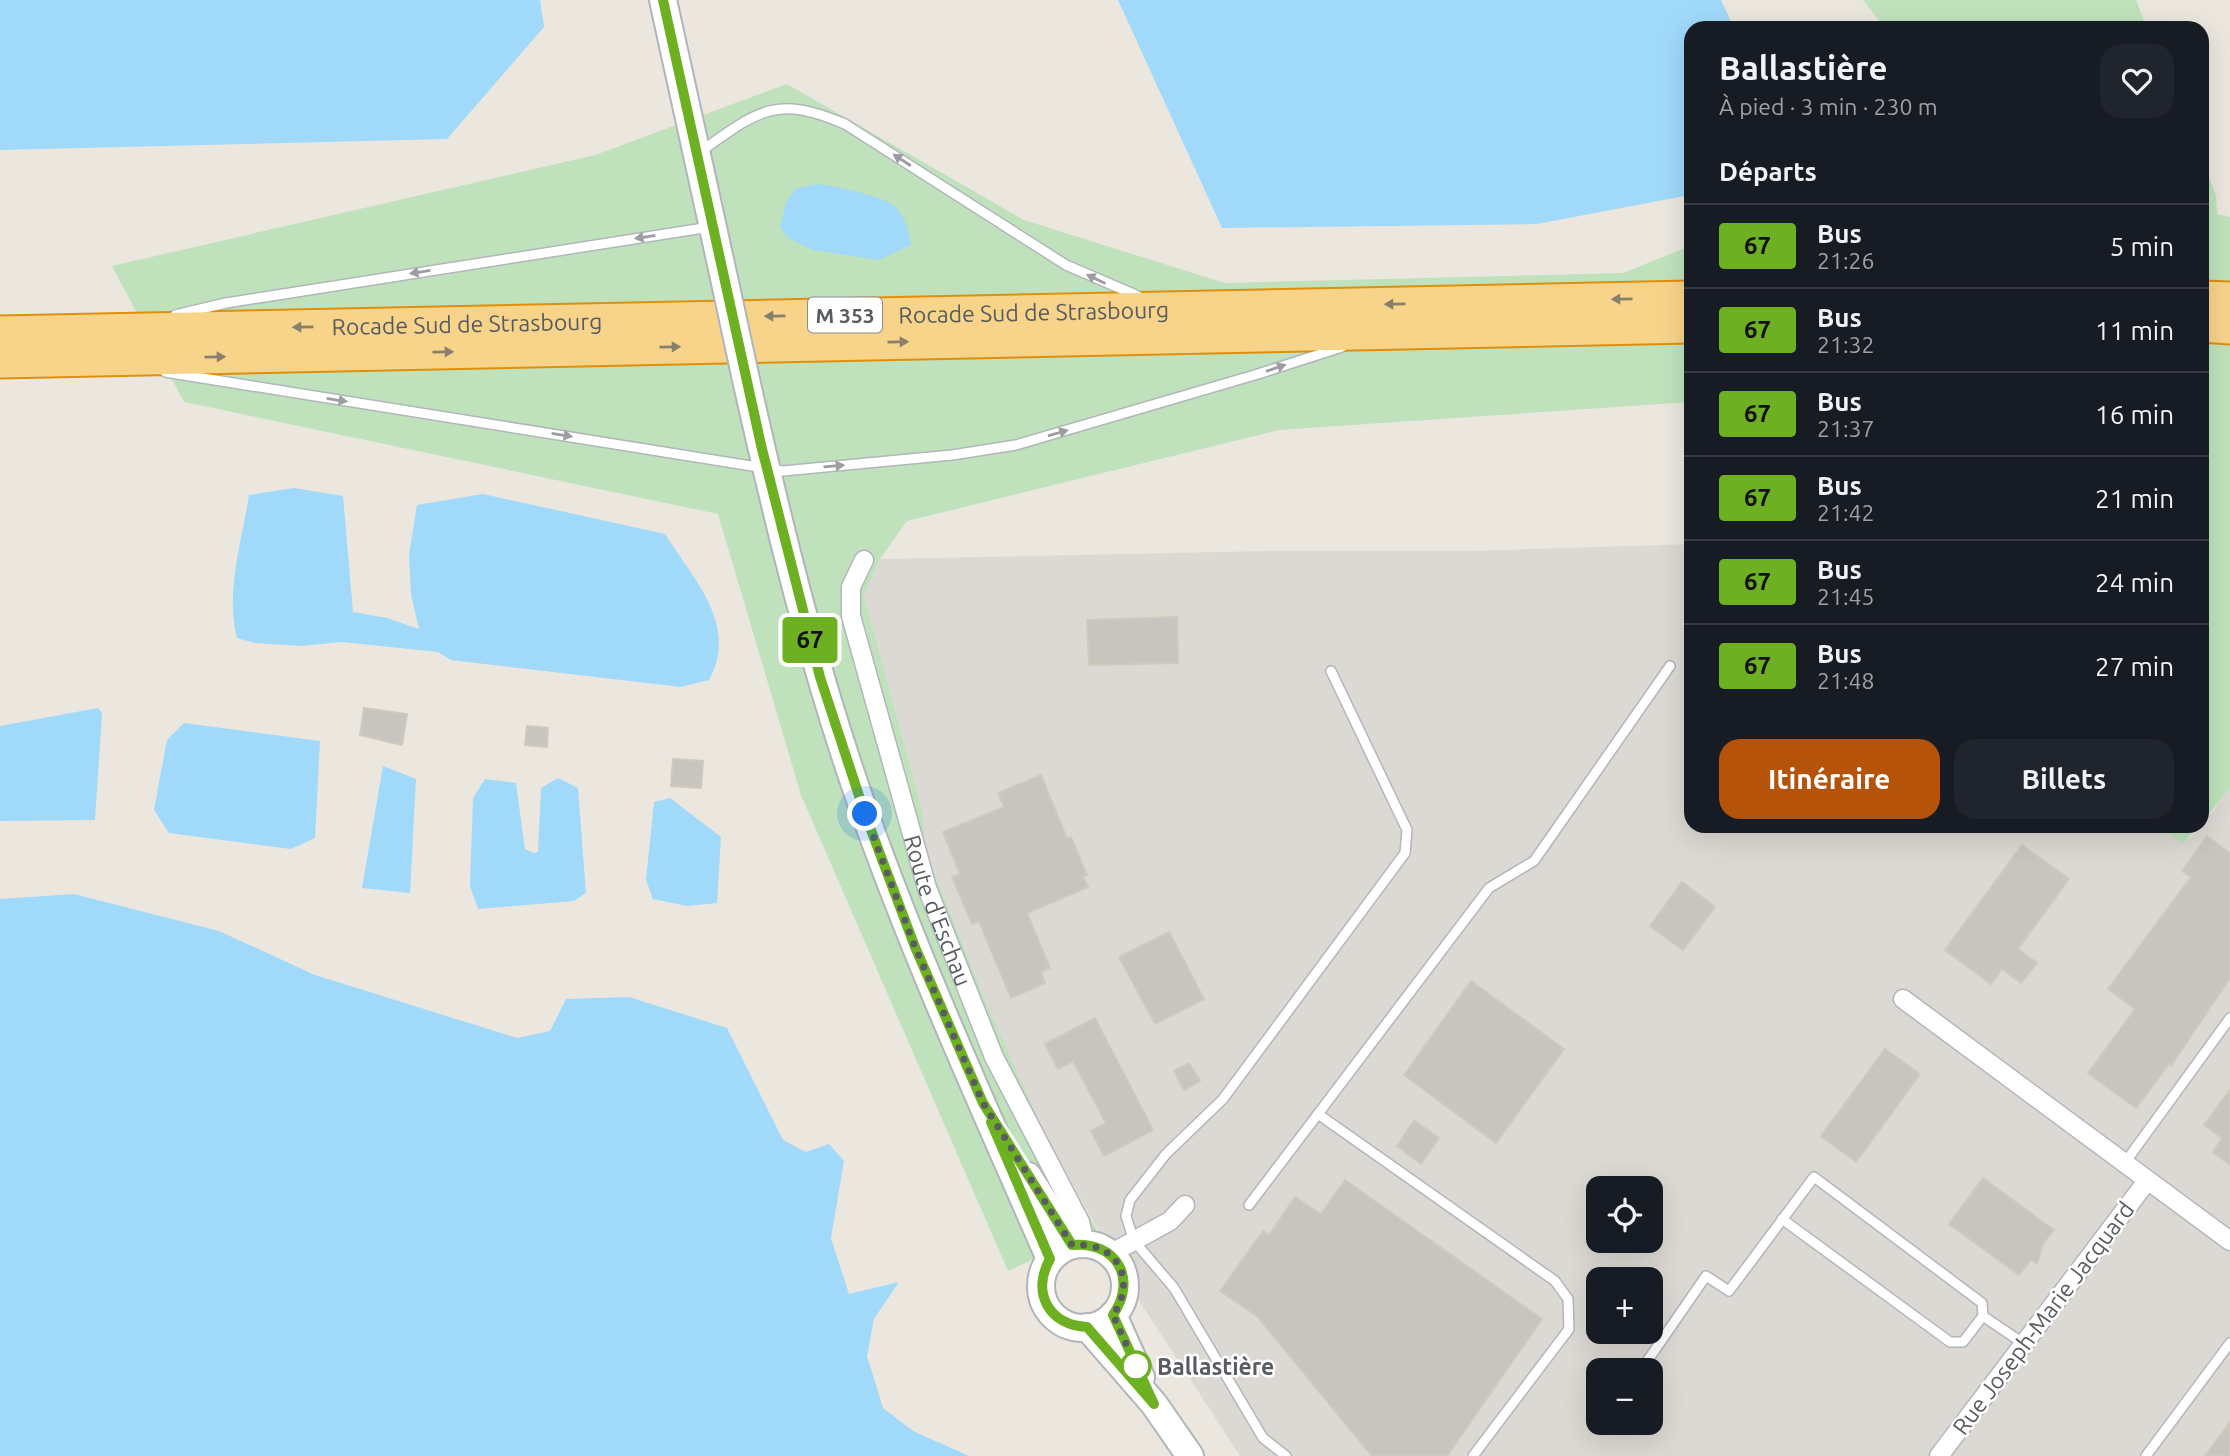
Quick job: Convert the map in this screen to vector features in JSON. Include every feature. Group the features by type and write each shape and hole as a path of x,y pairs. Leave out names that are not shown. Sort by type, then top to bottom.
{"highway":[{"name":"Rocade Sud de Strasbourg","path":"0,361 104,345 1208,308 1684,298"},
{"path":"2209,298 2230,299"},
{"name":"Rocade Sud de Strasbourg","path":"0,334 104,345 1387,333 1684,326"},
{"path":"2209,326 2230,327"}],"main road":[{"name":"Route d'Eschau","path":"663,0 766,469 820,677 865,814 915,947 983,1103 1069,1250"},
{"path":"1087,1327 1113,1315 1121,1304 1124,1277 1110,1254 1069,1250 1043,1272 1043,1300 1060,1321 1087,1327 1154,1404 1190,1456"},
{"path":"1113,1315 1154,1404"}],"street":[{"name":"Route d'Eschau","path":"864,560 851,587 851,617 916,854 994,1057 1080,1223 1069,1250"},
{"name":"Rue Joseph-Marie Jacquard","path":"1903,999 2230,1241"},
{"name":"Rue Joseph-Marie Jacquard","path":"1939,1456 2147,1181"},
{"path":"1110,1254 1170,1222 1185,1205"}],"lane":[{"path":"697,154 766,111 793,107 817,112 845,124 1076,270 1118,290 1149,300 1208,308"},
{"path":"104,345 226,303 712,227"},
{"path":"104,345 202,379 783,471 952,455 1016,445 1387,333"},
{"path":"1250,1205 1489,888 1534,861 1670,666"},
{"path":"1286,1456 1263,1438 1174,1287 1134,1241 1126,1216 1130,1200 1166,1154 1223,1098 1405,853 1408,830 1331,671"},
{"path":"2124,1164 2230,1018"},
{"path":"1318,1114 1555,1281 1568,1299 1569,1329 1473,1456"},
{"path":"1649,1358 1706,1276 1728,1291 1814,1177 1982,1303 1983,1315 1963,1342 1950,1342 1783,1219"},
{"path":"1983,1315 2024,1344"},
{"path":"2146,1456 2230,1343"}],"shaded area":[{"path":"1684,544 1684,833 2169,833 2183,844 2195,833 2209,833 2209,817 2230,789 2230,1456 1240,1456 1136,1296 1051,1147 985,1000 925,849 923,813 864,595 880,559 1265,551 1471,551"}],"green space":[{"path":"1863,0 2136,0 2144,21 1880,21"},
{"path":"787,84 1024,220 1225,283 1623,273 1684,248 1684,402 1279,430 907,521 880,559 864,595 923,813 925,849 985,1000 1051,1147 1097,1230 1008,1271 801,795 718,514 184,402 112,266 595,155"},
{"path":"2209,178 2216,195 2217,214 2230,217 2230,789 2209,814"},
{"path":"2169,833 2192,833 2183,844"}],"water":[{"path":"0,0 540,0 544,27 447,139 0,150"},
{"path":"1118,0 1721,0 1731,21 1684,21 1684,196 1537,224 1222,228"},
{"path":"817,184 867,194 893,205 906,224 911,245 879,260 813,250 788,238 780,227 786,203 795,189"},
{"path":"294,488 343,496 353,612 387,618 419,629 411,594 409,555 417,505 483,494 665,534 700,586 716,622 719,640 717,660 709,680 681,687 451,660 438,652 342,642 300,646 255,643 237,638 234,585 249,495"},
{"path":"98,708 102,713 95,820 0,821 0,726"},
{"path":"184,723 320,741 315,838 291,849 169,833 154,810 167,740"},
{"path":"383,766 416,779 410,893 362,888"},
{"path":"558,778 578,788 586,893 574,901 478,909 470,886 473,798 485,779 516,783 525,849 534,853 538,852 541,788"},
{"path":"670,798 721,837 717,903 687,906 653,899 646,880 654,802"},
{"path":"74,894 219,931 315,975 517,1038 550,1031 566,999 629,997 727,1028 783,1140 806,1152 829,1144 844,1161 831,1238 849,1294 899,1282 874,1319 867,1356 883,1408 913,1431 969,1456 0,1456 0,899"}],"building":[{"path":"1177,617 1178,663 1089,665 1087,620"},
{"path":"364,708 407,714 402,745 360,735"},
{"path":"527,726 548,728 547,747 525,745"},
{"path":"673,759 703,761 701,788 671,786"},
{"path":"1041,775 1067,839 1071,837 1087,875 1083,877 1088,887 1027,913 1050,968 1041,972 1045,983 1011,998 979,921 972,924 952,877 960,874 943,832 1004,807 998,793"},
{"path":"2207,836 2230,853 2230,978 2171,1066 2169,1064 2136,1108 2088,1073 2135,1009 2108,989 2191,877 2182,871"},
{"path":"2022,845 2069,879 2018,949 2037,963 2021,983 2002,969 1991,984 1945,950"},
{"path":"1682,882 1715,907 1683,950 1650,926"},
{"path":"1169,932 1204,999 1155,1024 1119,957"},
{"path":"1471,981 1564,1049 1496,1143 1404,1075"},
{"path":"1095,1018 1153,1130 1104,1156 1091,1131 1106,1123 1073,1061 1058,1069 1045,1044"},
{"path":"1885,1049 1920,1074 1856,1162 1821,1136"},
{"path":"1189,1063 1200,1081 1184,1090 1174,1071"},
{"path":"2230,1090 2230,1165 2213,1152 2222,1138 2204,1125"},
{"path":"1414,1120 1439,1138 1421,1164 1397,1146"},
{"path":"1983,1178 2054,1230 2043,1244 2037,1264 2031,1260 2019,1275 1949,1224"},
{"path":"1345,1180 1542,1319 1447,1456 1372,1456 1257,1316 1220,1291 1263,1231 1269,1235 1295,1197 1321,1214"},
{"path":"2230,1422 2230,1456 2205,1456"}],"bus line":[{"name":"67","path":"663,0 766,469 820,677 865,814 915,947 983,1103 1072,1245 1099,1247 1110,1254 1119,1265 1124,1277 1124,1290 1121,1304 1113,1315 1154,1404 1087,1327 1060,1321 1050,1312 1043,1300 1043,1272 1050,1259 991,1122"}],"place":[{"name":"Ballastière","path":"1136,1366"}],"route":[{"path":"865,814 915,947 983,1103 1072,1245 1099,1247 1110,1254 1119,1265 1124,1277 1124,1290 1121,1304 1113,1315 1138,1370 1136,1366"}]}
